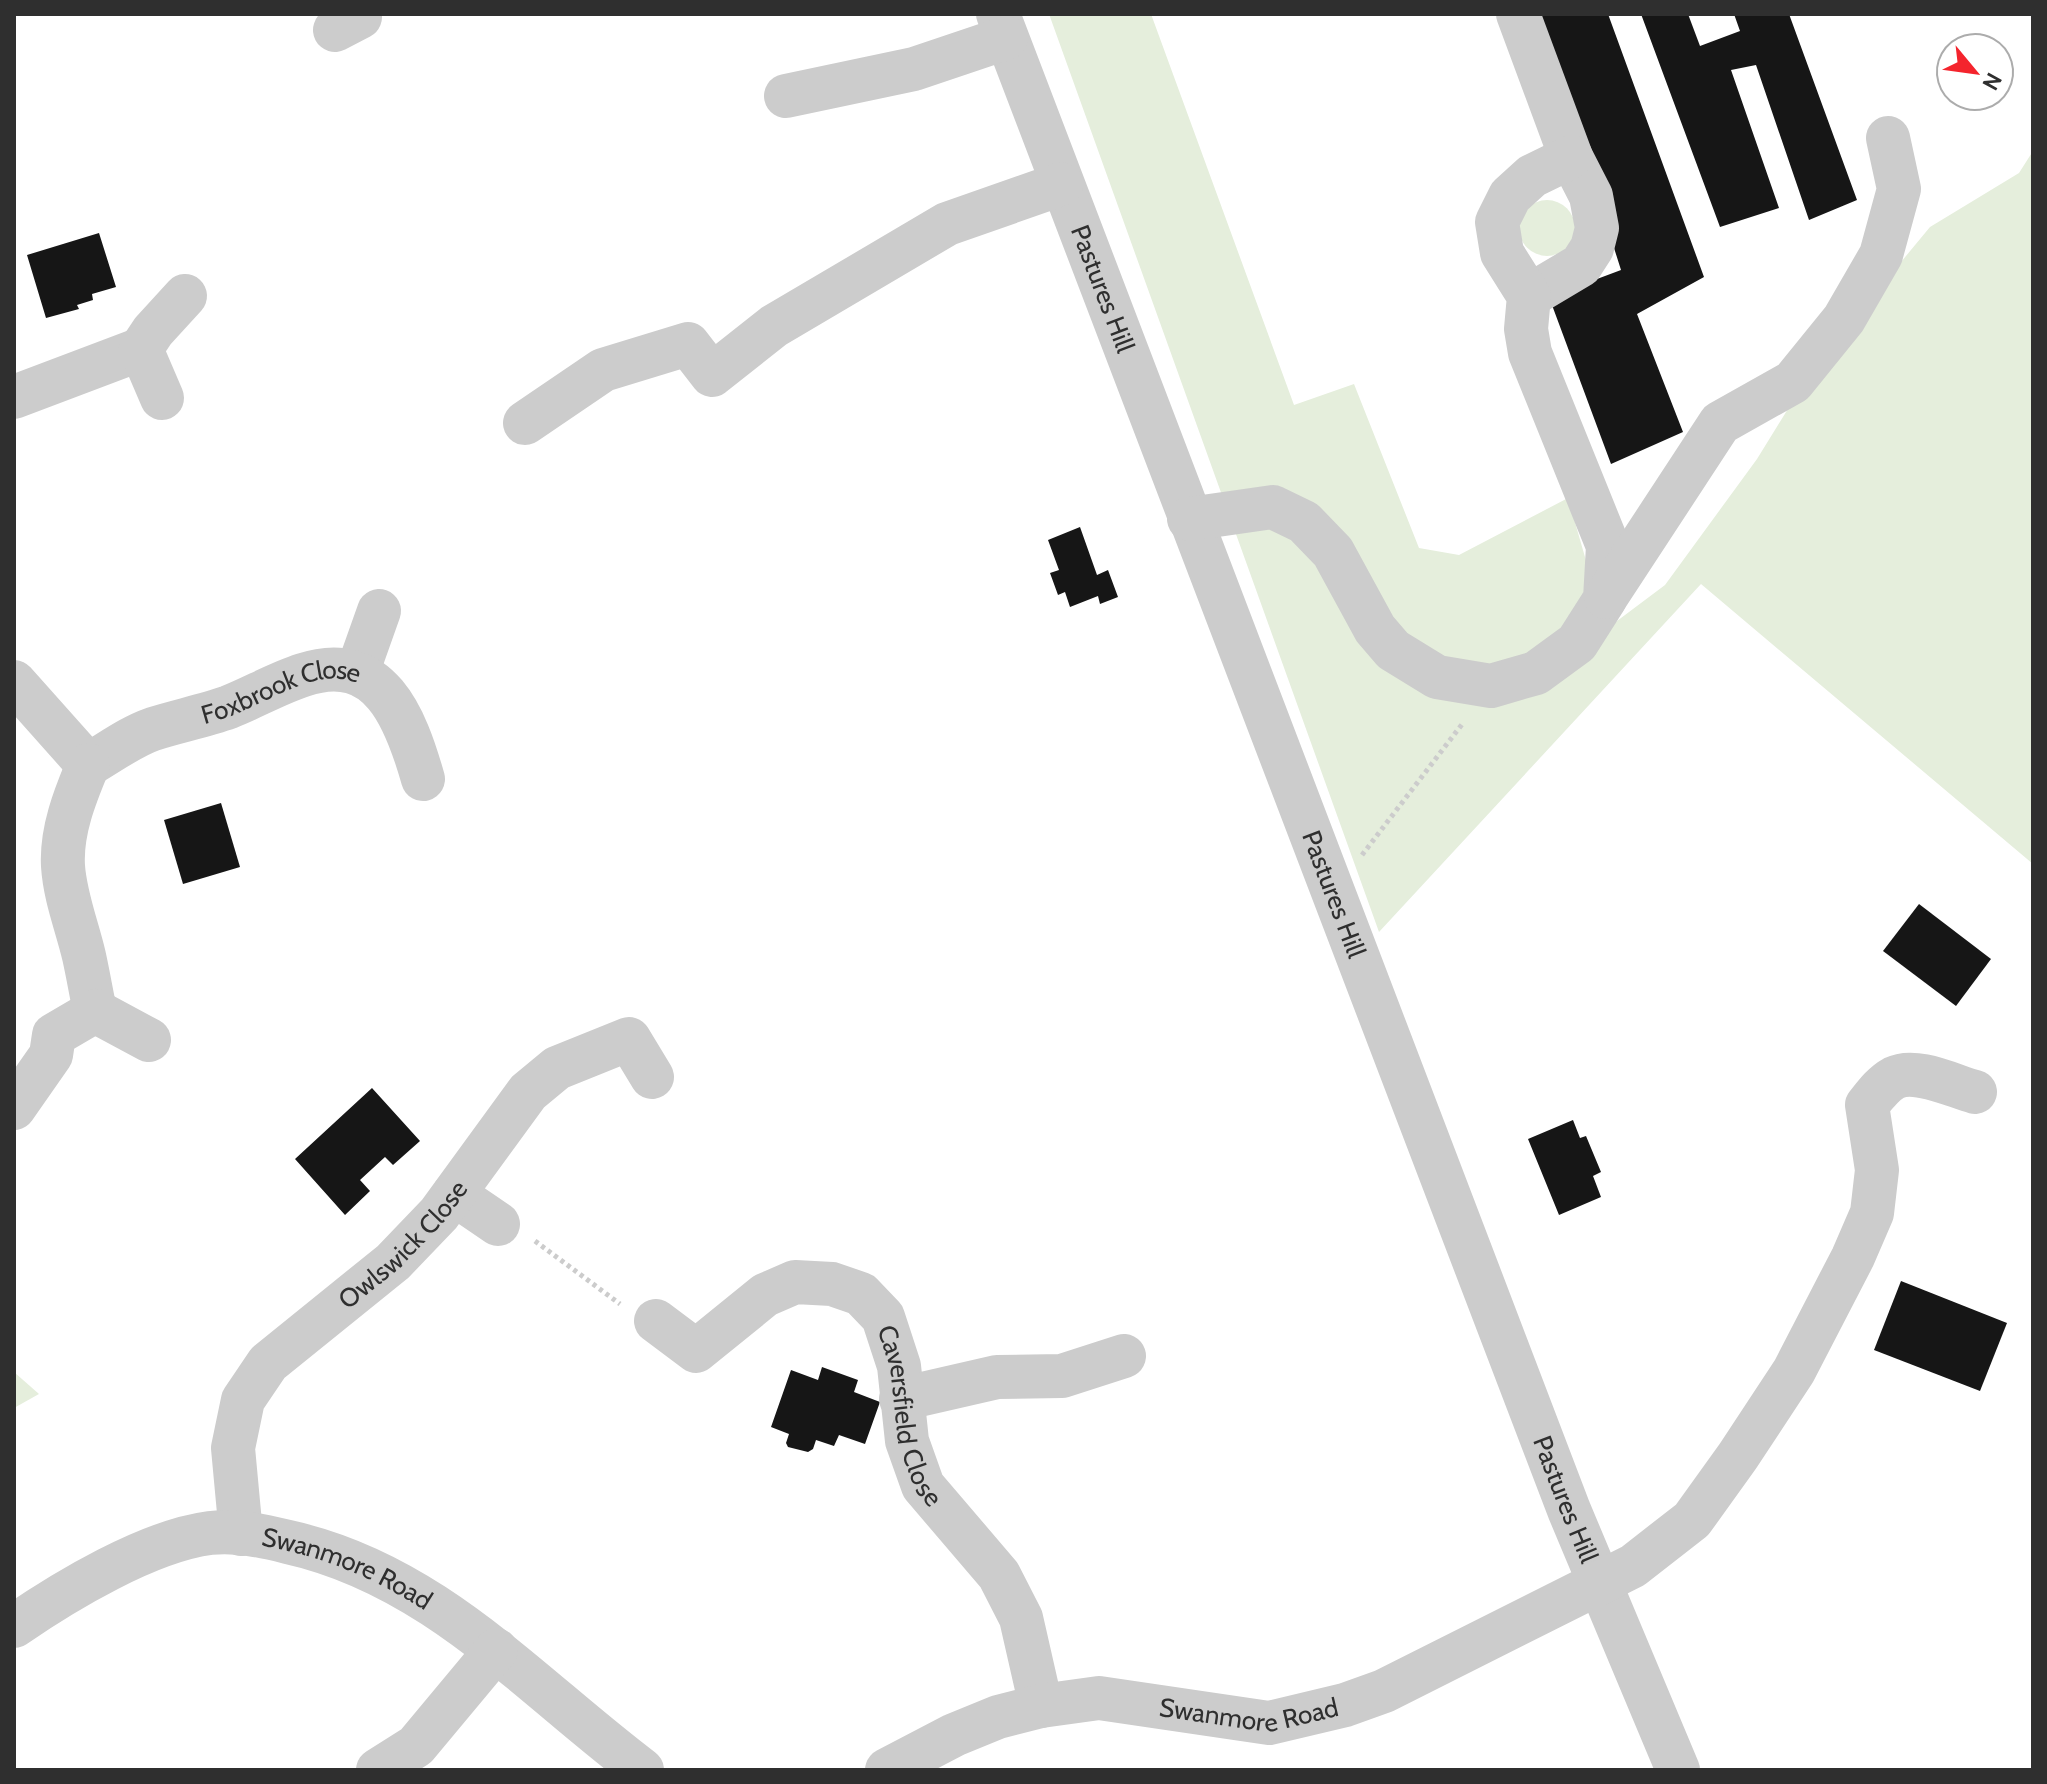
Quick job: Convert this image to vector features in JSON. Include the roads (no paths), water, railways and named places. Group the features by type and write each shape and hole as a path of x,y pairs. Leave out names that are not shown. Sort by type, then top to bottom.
{"street":[{"path":"1518,14 1571,157 1591,196 1597,228 1592,248 1581,265 1529,296"},
{"path":"786,96 914,69 1002,26"},
{"name":"Pastures Hill","path":"1002,26 1598,1582 1678,1770"},
{"path":"1189,519 1273,507 1304,522 1333,552 1375,629 1393,650 1437,677 1491,686 1536,673 1577,643 1720,423 1793,382 1844,319 1881,255 1899,189 1888,138"},
{"path":"1571,157 1532,176 1510,196 1497,222 1502,253 1529,296 1526,329 1530,353 1608,546 1605,599"},
{"path":"525,423 603,370 688,344 712,375 774,326 947,224 1061,184"},
{"path":"14,397 141,349 185,296"},
{"path":"141,349 162,398"},
{"path":"357,673 379,611"},
{"name":"Foxbrook Close","path":"88,765 150,730 228,707 303,674 325,669 346,669 368,678 386,693 402,718 423,779"},
{"path":"14,682 88,765 68,821 63,864 95,1011"},
{"path":"14,1108 51,1055 54,1035 95,1011"},
{"path":"95,1011 149,1040"},
{"name":"Owlswick Close","path":"241,1534 233,1448 243,1400 268,1363 393,1262 439,1214 528,1092 557,1068 629,1039 652,1077"},
{"name":"Swanmore Road","path":"895,1768 968,1729 998,1717 1041,1706 1099,1698 1269,1723 1345,1705 1384,1691 1633,1566 1692,1520 1738,1456 1794,1371 1853,1257 1872,1213 1877,1170 1867,1105 1884,1085 1898,1076 1917,1075 1975,1092"},
{"path":"454,1194 498,1224"},
{"name":"Caversfield Close","path":"656,1321 696,1351 765,1295 795,1282 832,1284 861,1294 883,1317 899,1366 907,1441 923,1486 999,1575 1021,1618 1041,1706"},
{"path":"901,1399 997,1377 1062,1376 1124,1356"},
{"name":"Swanmore Road","path":"14,1626 99,1573 169,1544 210,1533 252,1533 318,1548 378,1571 426,1598 496,1650 573,1717 642,1770"},
{"path":"378,1770 416,1746 496,1650"}]}
